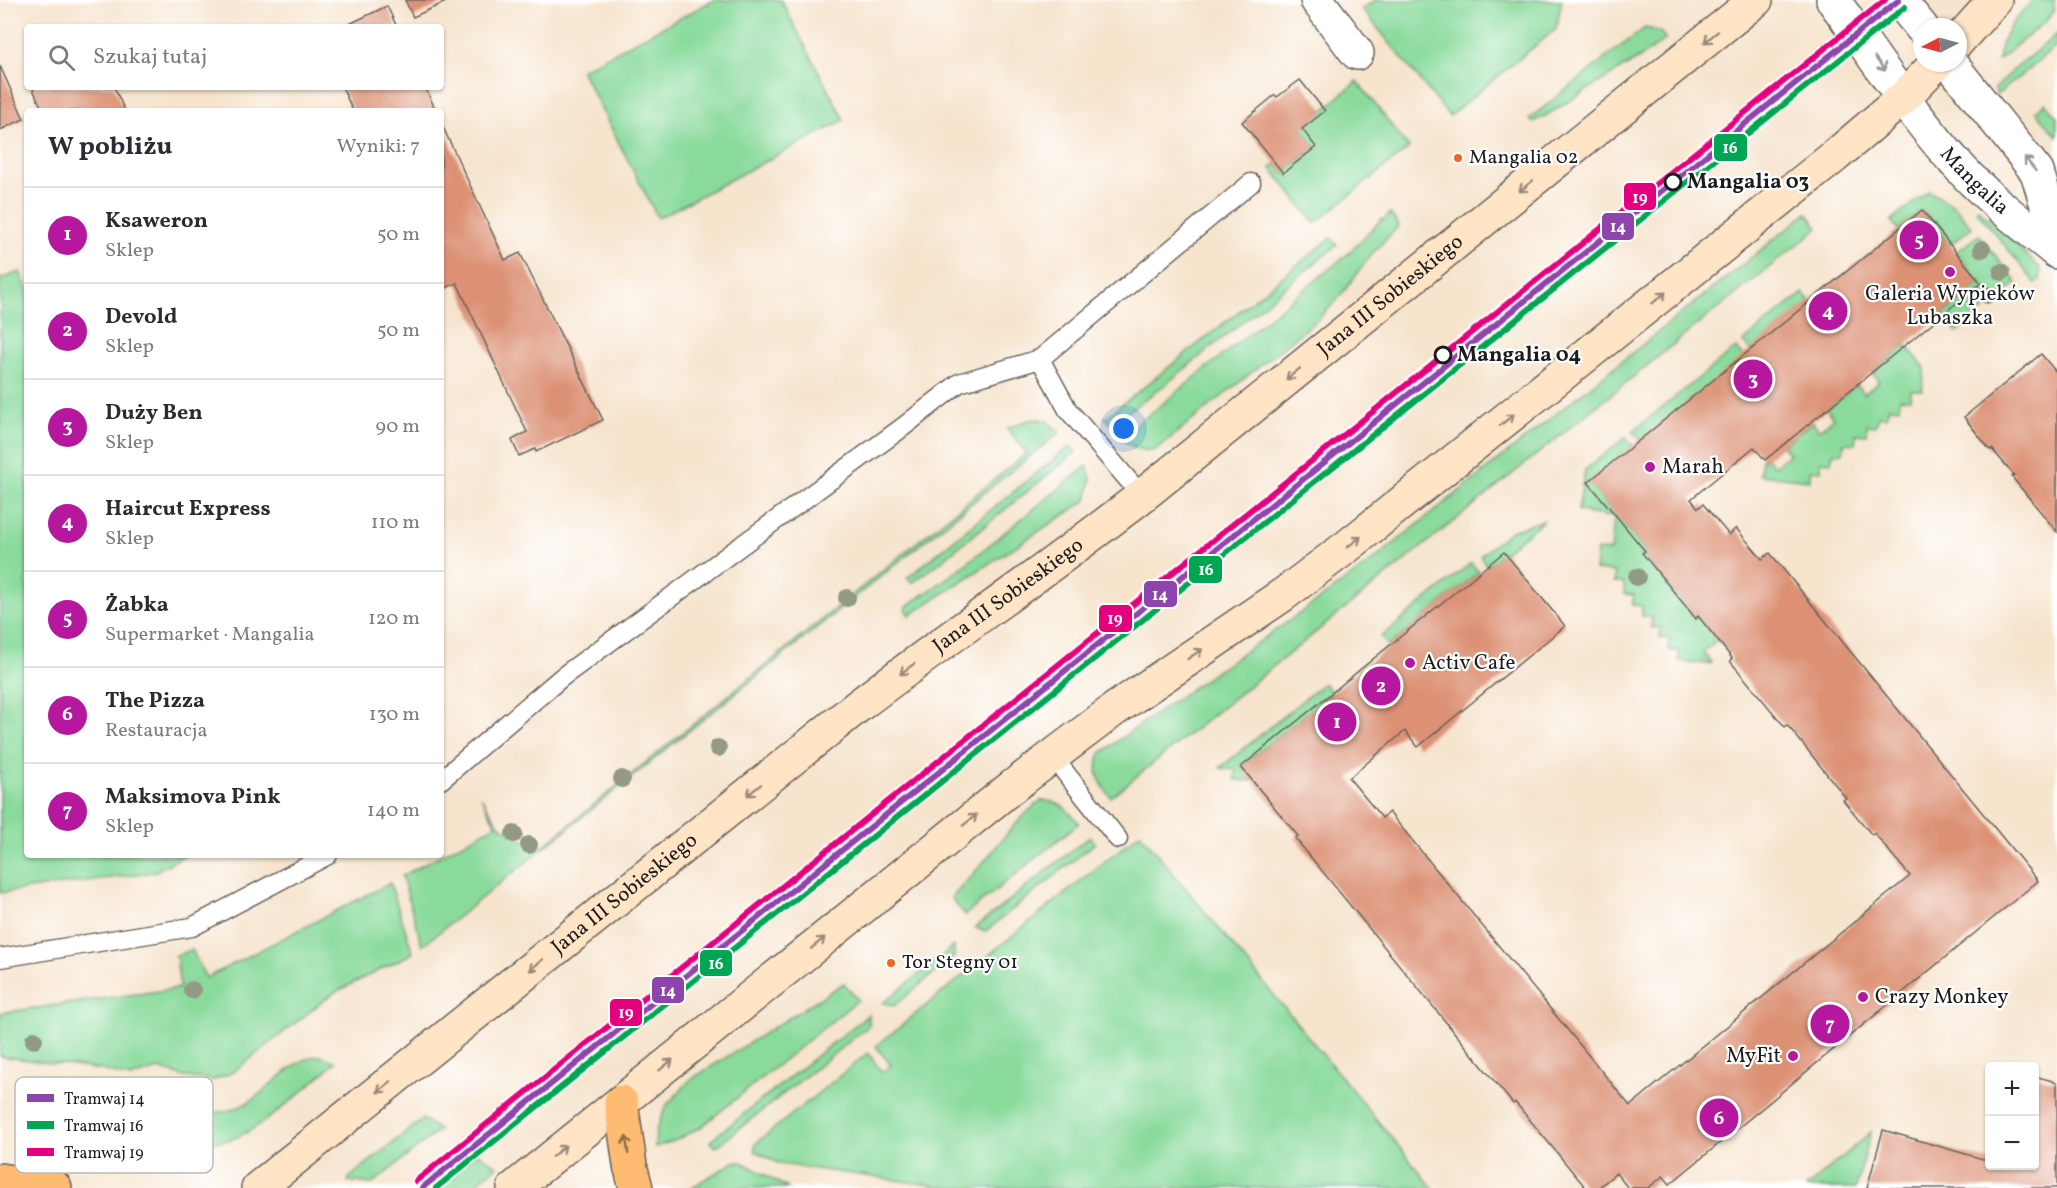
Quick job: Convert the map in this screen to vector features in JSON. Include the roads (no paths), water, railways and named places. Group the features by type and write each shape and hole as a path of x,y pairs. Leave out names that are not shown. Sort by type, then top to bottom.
{"main road":[{"name":"Jana III Sobieskiego","path":"258,1188 850,713 926,655 1076,548 1142,496 1756,0"},
{"path":"1967,31 1995,0"},
{"path":"514,1188 1052,756 1139,692 1284,594 1374,527 1835,156 1904,97 1928,72"},
{"path":"621,1102 630,1165 636,1188"},
{"path":"0,1180 55,1188"}],"street":[{"path":"1317,0 1357,53"},
{"name":"Mangalia","path":"1833,0 1904,97 1964,172 1997,204 2057,252"},
{"path":"1899,0 1914,18"},
{"name":"Mangalia","path":"1957,72 2037,172 2057,238"}],"lane":[{"path":"444,777 562,677 903,427 959,383 1040,359 1251,183"},
{"path":"1040,359 1068,410 1142,496"},
{"path":"1052,756 1118,839"},
{"path":"0,958 192,927 322,858"}],"tram line":[{"name":"19","path":"416,1181 1885,0"},
{"name":"14","path":"422,1188 1899,0"},
{"name":"16","path":"436,1188 1905,7"}],"place":[{"name":"Mangalia 02","path":"1458,158"},
{"name":"Mangalia 03","path":"1673,182"},
{"name":"Żabka","path":"1919,240"},
{"name":"Galeria Wypieków Lubaszka","path":"1950,272"},
{"name":"Haircut Express","path":"1828,311"},
{"name":"Mangalia 04","path":"1443,355"},
{"name":"Duży Ben","path":"1753,379"},
{"name":"Marah","path":"1650,467"},
{"name":"Activ Cafe","path":"1410,663"},
{"name":"Devold","path":"1381,686"},
{"name":"Ksaweron","path":"1337,722"},
{"name":"Tor Stegny 01","path":"891,963"},
{"name":"Crazy Monkey","path":"1863,997"},
{"name":"Maksimova Pink","path":"1830,1024"},
{"name":"MyFit","path":"1793,1056"},
{"name":"The Pizza","path":"1719,1118"}]}
